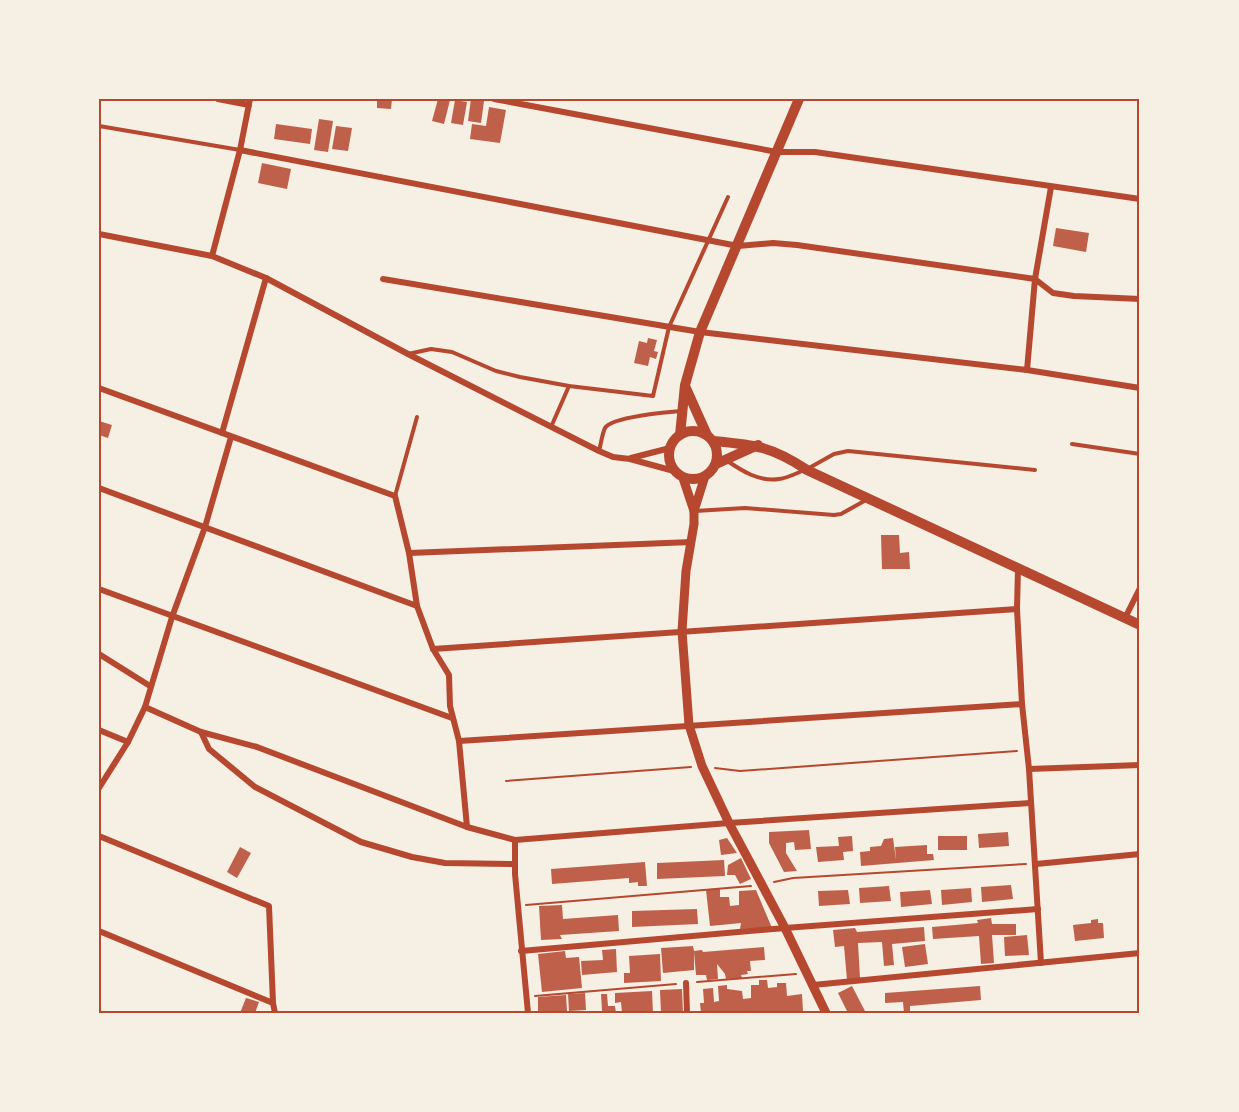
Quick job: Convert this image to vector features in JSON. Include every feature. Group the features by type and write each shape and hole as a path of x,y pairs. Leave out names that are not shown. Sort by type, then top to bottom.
{"main road":[{"path":"758,445 721,462 705,477 697,480 679,474 670,463 670,448 680,435 685,385 700,332 799,99"},
{"path":"685,385 721,462"},
{"path":"680,435 693,431 710,438 758,445 785,455 807,470 1140,625"}],"street":[{"path":"212,256 250,102 218,99"},
{"path":"494,99 777,152 815,152 1140,199"},
{"path":"240,150 738,246 773,243 797,245 1035,279 1053,293 1140,299"},
{"path":"1027,370 1035,279 1051,187"},
{"path":"99,234 212,256 266,278 408,354 599,451 613,457 630,459 679,474 694,511"},
{"path":"222,433 266,278"},
{"path":"383,279 700,332 1027,370 1140,388"},
{"path":"99,388 395,496 409,553 417,606 433,649 449,675 452,718 459,741 467,827"},
{"path":"99,788 128,742 145,707 172,617 205,527 231,437"},
{"path":"630,459 670,448"},
{"path":"705,477 694,511 693,542 686,571 682,632 689,725 702,766 729,823 785,928 826,1013"},
{"path":"99,488 417,606"},
{"path":"409,553 693,542"},
{"path":"1018,567 1017,609 1022,704 1036,864 1041,963"},
{"path":"1125,618 1140,588"},
{"path":"99,589 452,718"},
{"path":"433,649 1017,609"},
{"path":"99,654 150,686"},
{"path":"459,741 1022,704"},
{"path":"145,707 201,732 257,747 467,827 515,840 1030,803"},
{"path":"99,730 128,742"},
{"path":"201,732 209,749 255,787 361,842 412,857 445,863 514,864"},
{"path":"1029,769 1140,765"},
{"path":"99,836 269,906 275,1013"},
{"path":"515,840 514,864 528,1013"},
{"path":"1036,864 1140,854"},
{"path":"521,951 1038,909"},
{"path":"99,931 273,1003"},
{"path":"813,985 1140,953"},
{"path":"686,983 687,1013"}],"lane":[{"path":"99,126 240,150"},
{"path":"408,354 431,349 452,352 496,371 569,386 653,396 669,327 728,197"},
{"path":"551,427 569,386"},
{"path":"599,451 606,427 612,422 646,414 682,411"},
{"path":"395,496 417,417"},
{"path":"1072,444 1140,454"},
{"path":"721,462 759,478 779,479 807,470 834,454 848,451 1035,470"},
{"path":"694,511 745,508 834,515 841,514 870,499"}],"path":[{"path":"506,781 702,766 740,771 1027,750"},
{"path":"518,906 761,885 794,878 1036,864"},
{"path":"526,997 806,973"}],"building":[{"path":"377,99 392,99 391,109 377,108"},
{"path":"438,99 450,100 444,124 432,121"},
{"path":"471,99 484,101 481,123 468,121"},
{"path":"455,100 467,102 463,125 451,123"},
{"path":"489,107 506,110 500,143 470,139 472,124 486,126"},
{"path":"319,119 333,121 328,152 314,150"},
{"path":"276,124 312,129 310,144 274,139"},
{"path":"336,126 352,128 348,151 332,149"},
{"path":"262,163 291,169 287,189 258,183"},
{"path":"1056,228 1089,233 1086,252 1053,246"},
{"path":"648,338 657,340 654,351 658,352 656,359 650,357 648,366 634,363 639,341 647,343"},
{"path":"99,421 112,425 108,438 99,435"},
{"path":"881,535 899,535 900,553 909,552 910,569 882,569"},
{"path":"809,830 811,849 795,850 794,842 786,843 786,853 797,871 784,872 769,843 769,832"},
{"path":"1008,832 1009,846 979,848 978,834"},
{"path":"852,836 853,851 843,852 844,860 818,862 816,847 839,846 838,837"},
{"path":"938,836 967,836 967,850 938,850"},
{"path":"727,838 737,853 721,855 719,840"},
{"path":"893,838 896,860 895,847 927,845 927,854 933,854 934,860 861,866 860,852 870,851 870,847 881,846 884,839"},
{"path":"240,847 251,853 237,878 227,872"},
{"path":"741,858 751,879 740,884 735,875 727,875 728,865"},
{"path":"724,860 725,876 657,879 657,863"},
{"path":"645,862 647,886 638,886 638,882 629,883 629,878 552,884 551,869"},
{"path":"1011,885 1013,899 982,902 981,887"},
{"path":"889,886 891,901 860,903 859,888"},
{"path":"971,888 972,902 942,905 941,890"},
{"path":"720,889 720,897 729,897 730,906 739,905 739,891 756,890 772,928 740,929 741,923 710,926 706,890"},
{"path":"848,890 850,904 819,906 818,891"},
{"path":"930,890 932,904 901,907 900,892"},
{"path":"562,905 563,919 618,915 619,931 560,935 562,939 541,940 539,906"},
{"path":"697,909 698,924 632,927 632,911"},
{"path":"991,918 992,924 1016,924 1016,935 992,935 994,963 981,964 979,936 933,939 932,927 978,923 977,920"},
{"path":"1098,919 1098,923 1103,923 1104,938 1075,941 1073,925 1091,923 1091,920"},
{"path":"924,927 925,941 892,944 894,965 884,966 882,942 858,943 860,978 847,980 844,946 835,947 833,930 855,928 857,932"},
{"path":"1027,935 1029,955 1005,956 1004,937"},
{"path":"925,944 928,964 905,967 902,947"},
{"path":"693,946 694,951 702,950 703,952 764,947 765,960 750,961 751,971 741,975 742,978 726,979 717,964 718,979 707,980 706,975 696,975 694,952 694,970 663,973 661,948"},
{"path":"616,949 617,972 582,975 581,961 603,960 602,950"},
{"path":"565,951 566,958 579,957 582,988 542,992 538,954"},
{"path":"660,954 661,981 624,983 624,973 630,973 629,956"},
{"path":"759,980 767,980 768,988 777,987 777,983 786,983 787,996 802,994 803,1011 701,1013 700,1003 704,1003 703,989 713,988 714,1002 719,1001 718,986 727,985 727,989 742,991 743,999 751,998 751,985 759,985"},
{"path":"852,986 866,1013 848,1013 838,993"},
{"path":"980,986 981,1000 910,1006 910,1013 904,1013 903,1002 885,1003 885,993"},
{"path":"682,989 683,1013 661,1013 660,990"},
{"path":"652,991 653,1013 622,1013 621,1002 615,1003 615,993"},
{"path":"585,993 586,1010 569,1011 568,994"},
{"path":"601,994 607,994 608,1006 615,1006 616,1013 590,1013 590,1011 602,1011"},
{"path":"566,995 567,1011 538,1013 538,997"},
{"path":"246,998 259,1002 255,1013 240,1013"}]}
